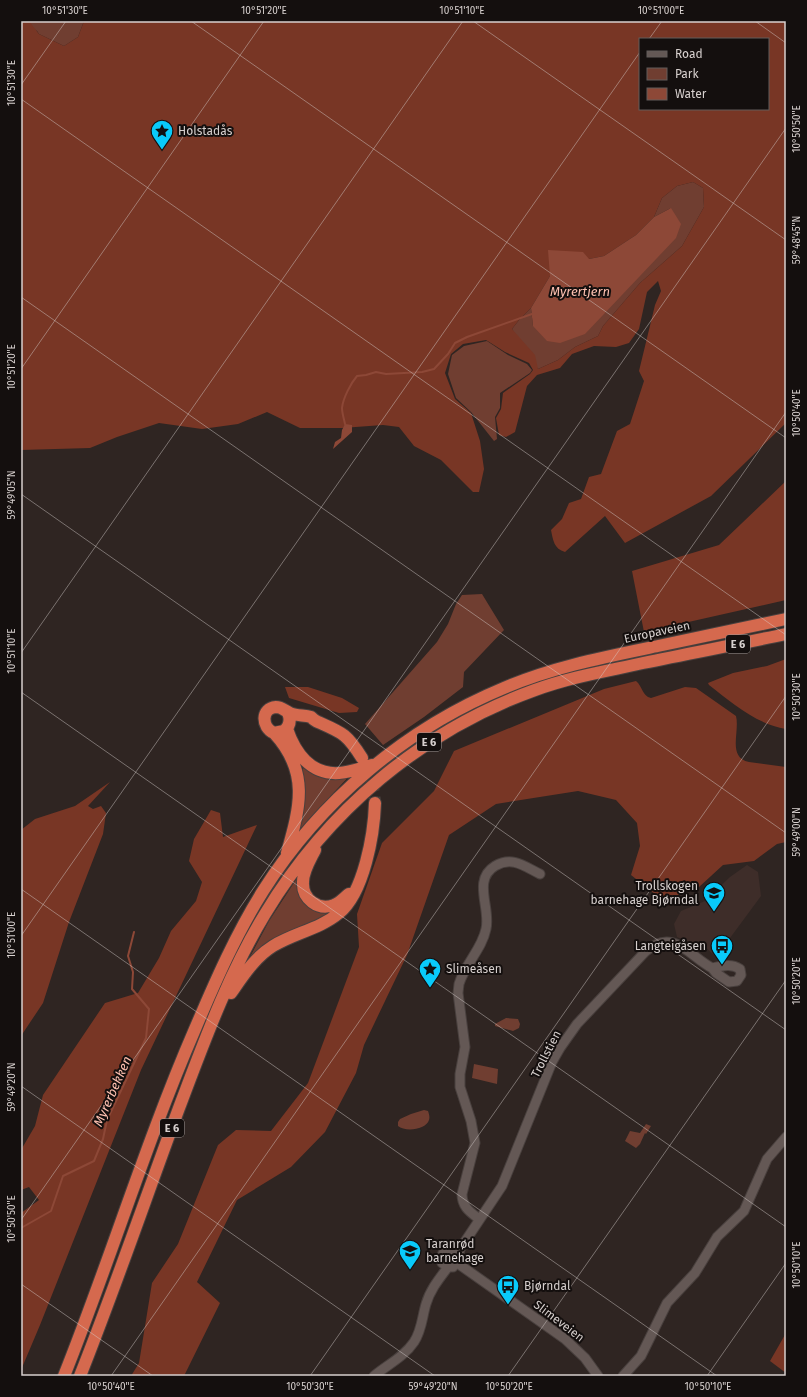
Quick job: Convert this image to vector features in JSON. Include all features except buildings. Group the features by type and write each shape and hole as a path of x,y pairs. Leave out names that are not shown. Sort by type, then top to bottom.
{"highway":[{"name":"Europaveien","path":"377,763 414,736 444,717 483,697 534,676 604,657 786,619"},
{"name":"E 6","path":"80,1376 214,1018 243,954 264,915 295,868 321,836 361,795 392,768 434,739 470,719 512,699 560,682 608,670 786,634"},
{"name":"E 6","path":"285,860 298,813 298,774 291,757 282,742 265,725 264,721 266,713 276,707 284,709 298,753 310,766 317,770 338,773 348,772 377,763"},
{"name":"E 6","path":"274,733 280,733 288,722 311,717 317,722 336,729 344,734 362,758"},
{"name":"E 6","path":"64,1376 90,1311 183,1054 232,947 264,889 285,860 324,812 377,763"},
{"name":"E 6","path":"214,1018 244,974 259,957 273,946 321,924 338,914 349,903 363,872 371,840 375,802"},
{"name":"E 6","path":"321,836 303,878 303,888 306,896 312,903 318,906 332,906 341,901 357,886"}],"street":[{"path":"479,1219 463,1204 462,1199 475,1143 471,1120 460,1087 460,1074 465,1047 458,993 459,984 486,930 487,918 483,887 486,874 502,862 508,861 516,862 540,874"},
{"name":"Trollstien","path":"459,1254 466,1239 504,1183 552,1062 566,1038 585,1015 645,952 656,943 674,942 712,968"},
{"path":"623,1376 641,1356 667,1303 700,1266 717,1238 744,1211 767,1159 786,1137"},
{"path":"451,1249 459,1254 460,1265 448,1267 444,1265 441,1261 443,1252 451,1249"},
{"name":"Slimeveien","path":"460,1265 565,1339 585,1358 598,1376"},
{"path":"374,1376 408,1350 413,1344 421,1328 429,1295 448,1267"}],"shaded area":[{"path":"21,21 29,21 39,34 64,46 78,37 84,21 786,21 786,423 711,496 625,543 605,516 565,552 558,549 552,537 551,530 562,519 569,503 581,499 589,477 601,474 617,431 630,424 644,381 639,371 655,305 661,291 658,281 647,292 639,329 629,343 616,347 594,346 572,354 560,368 537,375 527,386 515,432 506,437 499,435 496,418 501,409 503,393 530,374 533,370 529,363 505,352 486,340 463,344 451,354 445,373 455,399 471,413 480,441 484,469 479,492 473,492 441,460 414,446 399,427 383,425 342,428 300,428 267,412 238,424 202,429 159,423 90,448 21,450","holes":["693,182 703,188 704,207 682,246 640,283 603,326 598,336 575,347 558,360 538,369 535,355 512,329 531,308 550,276 589,259 604,256 636,235 654,217 662,198 677,186"]},
{"path":"786,481 786,600 644,632 632,571 719,545"},
{"path":"786,659 786,729 765,723 755,718 736,706 708,683 733,673 767,666"},
{"path":"636,681 644,693 651,698 685,687 696,688 736,716 736,749 738,755 742,759 749,762 786,767 786,842 777,844 754,861 723,865 699,887 686,886 670,906 631,875 640,846 637,823 616,800 578,791 496,804 449,835 407,955 364,1045 356,1073 325,1132 291,1167 237,1200 197,1282 220,1303 184,1376 131,1376 139,1363 152,1283 178,1244 218,1145 236,1130 271,1131 308,1083 359,947 357,914 382,843 434,791 454,751 604,689"},
{"path":"285,687 308,687 342,698 359,708 357,712 339,713 289,698"},
{"path":"110,782 88,806 93,809 101,806 106,813 103,834 69,922 43,1003 21,1036 21,830 35,819 75,806"},
{"path":"211,810 220,813 223,837 257,825 141,1070 21,1370 21,1213 39,1200 29,1187 21,1190 21,1150 35,1126 43,1095 105,1003 138,993 159,958 171,931 196,901 202,882 189,861 194,839"},
{"name":"Trollskogen barnehage Bjørndal","path":"747,865 758,872 761,896 716,957 701,942 695,944 677,937 674,924 681,911 705,901 730,877"},
{"path":"786,1333 786,1373 770,1361"}],"green space":[{"path":"21,21 84,21 78,37 64,46 39,34 37,31"},
{"path":"693,182 703,188 704,207 682,246 640,283 603,326 598,336 575,347 558,360 538,369 512,329 519,320 531,308 533,326 671,208 654,217 662,198 677,186"},
{"path":"487,341 508,355 527,364 532,370 530,373 500,393 500,408 495,417 497,439 494,441 471,412 456,398 448,374 452,355 464,346"},
{"path":"482,594 504,630 464,672 463,687 424,717 383,745 365,724 437,642 448,624 456,604 462,595"},
{"path":"303,768 312,772 352,773 300,829"},
{"path":"301,872 302,895 340,906 244,968 269,921"},
{"path":"506,1018 518,1019 520,1024 519,1028 513,1031 495,1026 495,1024"},
{"path":"474,1064 498,1069 497,1084 472,1078"},
{"path":"424,1110 428,1111 429,1120 424,1126 415,1129 405,1129 398,1126 400,1119"},
{"path":"646,1124 651,1126 636,1148 625,1141 630,1131 640,1133"}],"water":[{"name":"Myrertjern","path":"671,208 681,224 676,238 585,334 560,343 547,341 533,326 531,308 550,276 548,250 583,252 589,259 604,256 636,235 654,217"},
{"path":"345,424 352,425 352,432 333,449 335,442 341,438 342,430"}],"waterway":[{"name":"Myrerbekken","path":"345,424 342,410 343,404 348,391 357,376 376,372 386,374 422,372 434,369 448,354 455,343 467,337 532,314"},
{"name":"Myrerbekken","path":"21,1228 51,1211 63,1176 94,1161 103,1139 107,1120 146,1038 149,1009 132,989 133,972 128,956 134,932"}],"tunnel":[{"path":"364,763 372,782 375,803"}],"place":[{"name":"Holstadås","path":"162,150"},
{"name":"Trollskogen barnehage Bjørndal","path":"714,912"},
{"name":"Langteigåsen","path":"722,966"},
{"name":"Slimeåsen","path":"430,988"},
{"name":"Taranrød barnehage","path":"410,1270"},
{"name":"Bjørndal","path":"508,1306"}]}
